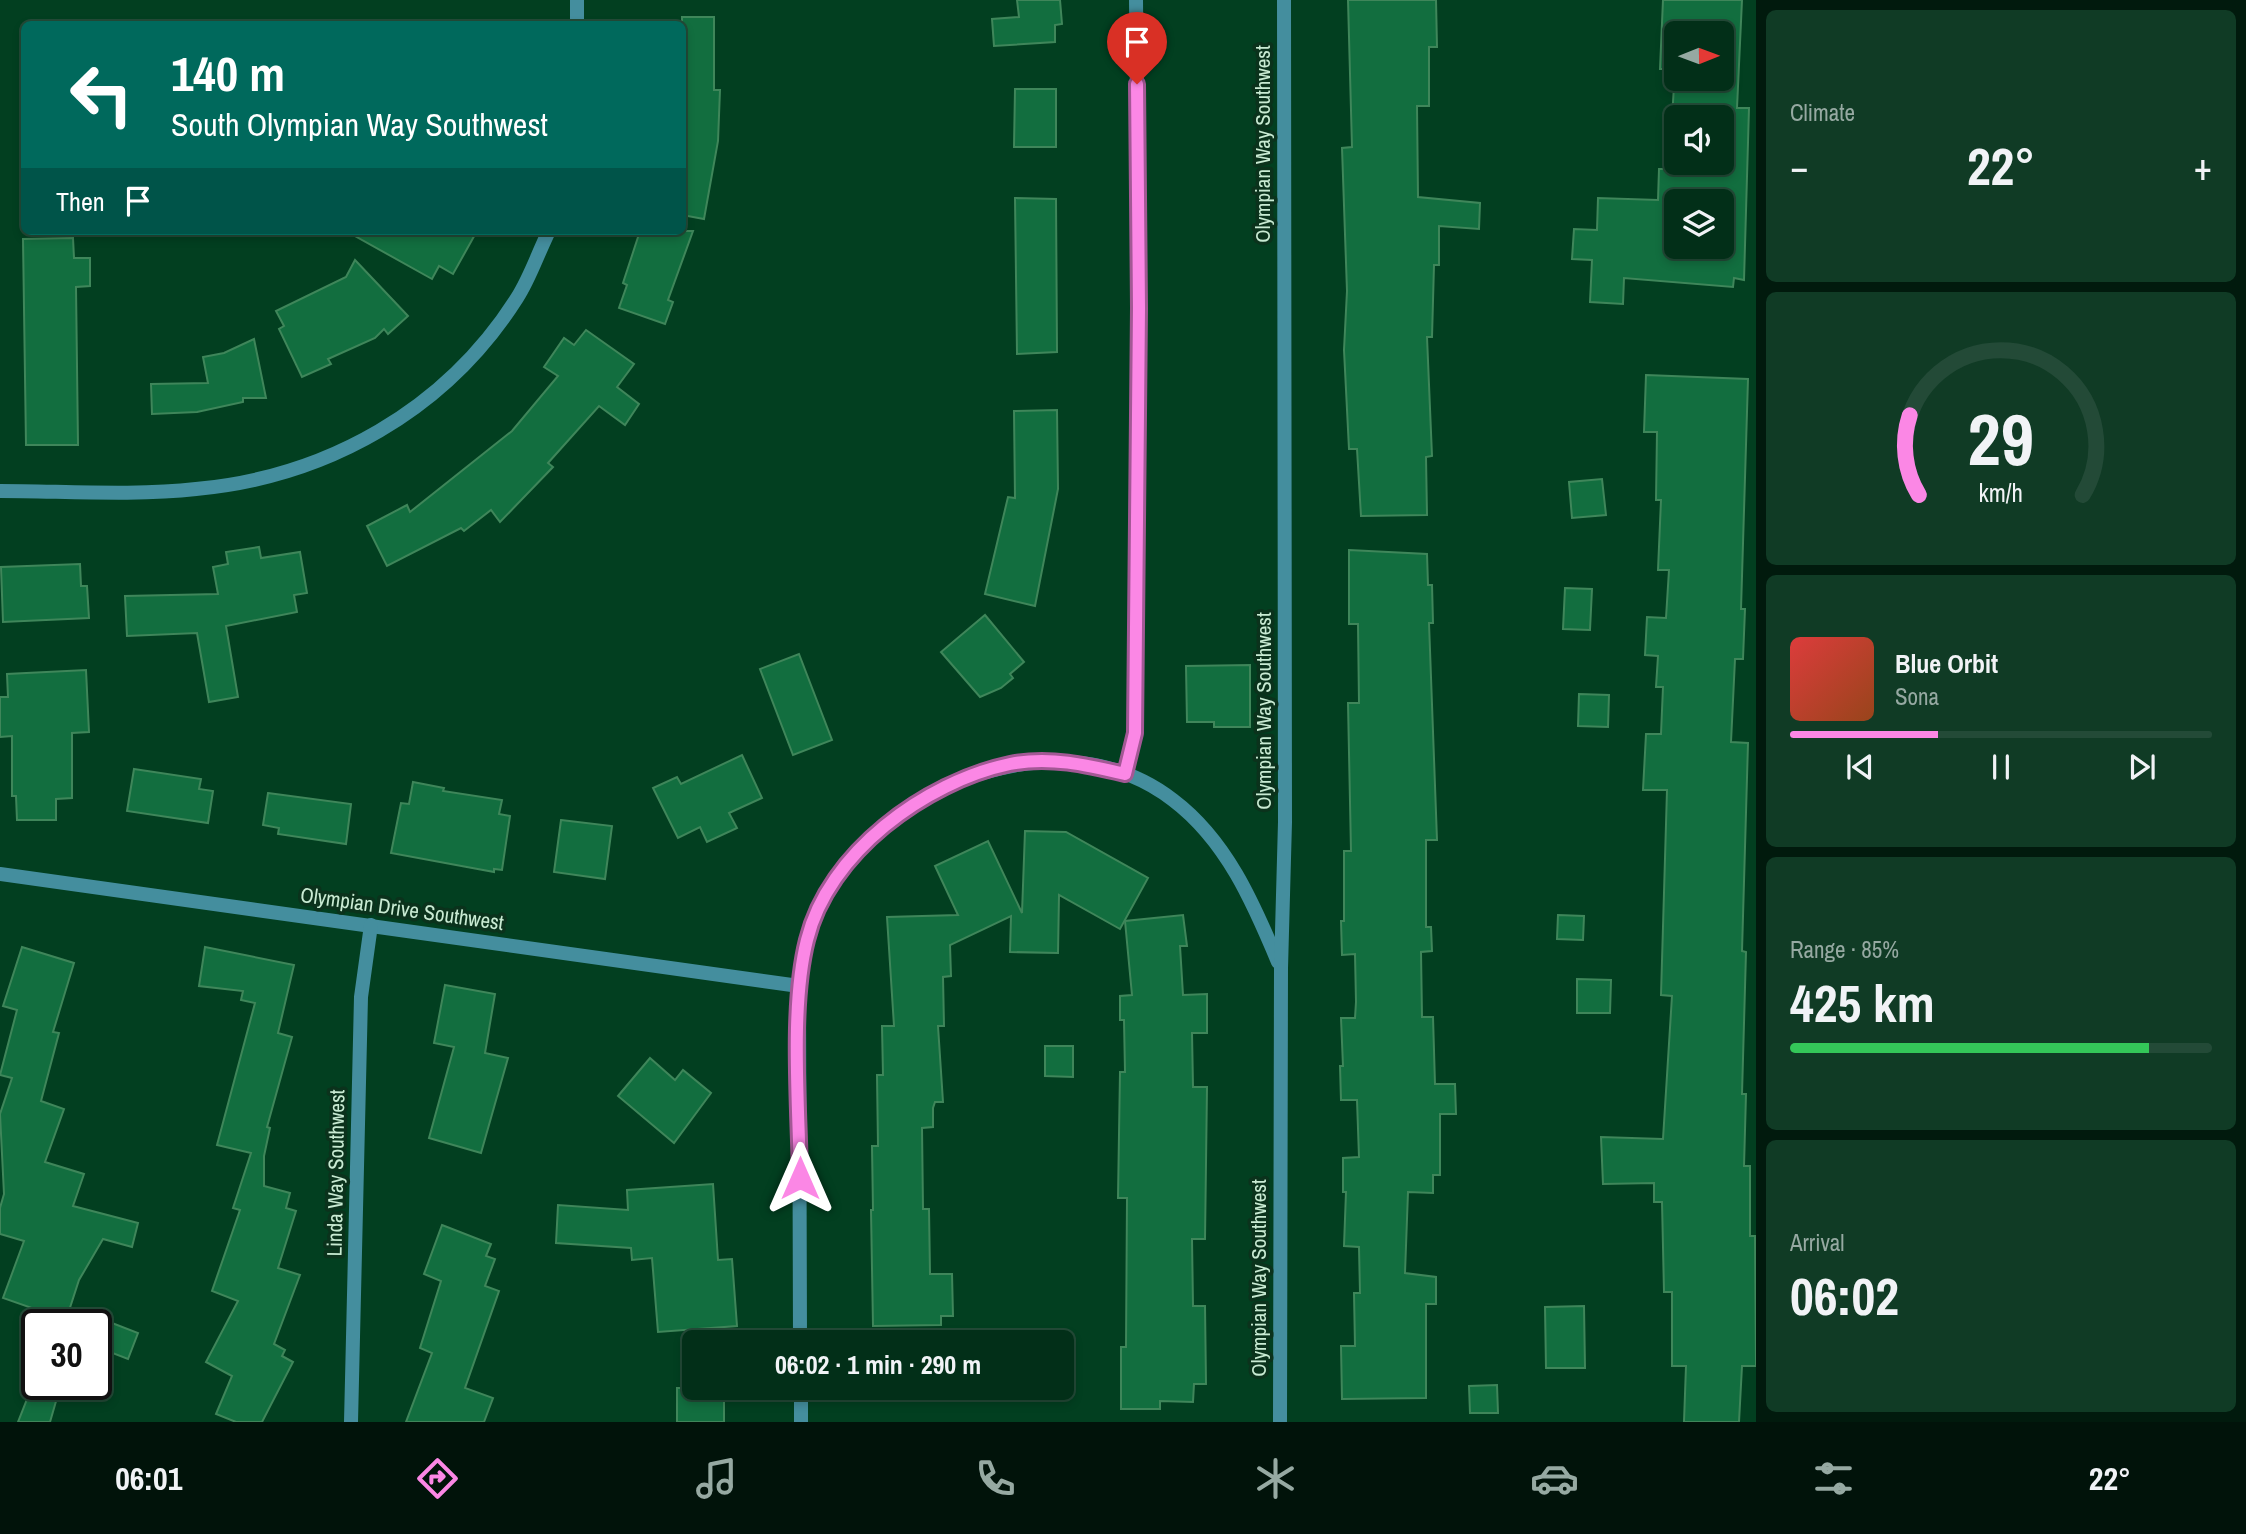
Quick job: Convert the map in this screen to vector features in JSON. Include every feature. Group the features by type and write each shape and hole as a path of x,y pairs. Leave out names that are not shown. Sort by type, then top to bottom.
{"street":[{"path":"577,21 578,0"},
{"path":"1125,774 1135,733 1139,308 1136,0"},
{"name":"Olympian Way Southwest","path":"1280,1422 1280,968 1285,822 1284,0"},
{"path":"0,491 196,489 300,469 365,441 424,402 475,354 517,297 547,235"},
{"path":"800,1330 799,986 807,938 827,890 858,849 897,816 962,779 1011,764 1069,761 1125,774 1172,799 1215,839 1256,907 1280,968"},
{"name":"Olympian Drive Southwest","path":"0,874 799,986"},
{"name":"Linda Way Southwest","path":"351,1422 361,997 371,925"},
{"path":"801,1400 801,1422"}],"building":[{"path":"1017,0 1060,0 1062,24 1055,25 1055,42 994,46 992,19 1019,17"},
{"path":"1348,0 1436,0 1437,47 1429,47 1429,106 1417,106 1418,197 1480,203 1479,229 1439,226 1439,265 1434,265 1432,337 1427,337 1432,456 1426,457 1427,515 1361,516 1357,449 1349,449 1344,350 1347,291 1342,148 1352,147"},
{"path":"1663,0 1742,0 1737,108 1749,108 1744,280 1734,278 1733,287 1624,278 1623,304 1590,302 1592,260 1572,259 1574,229 1597,230 1598,198 1658,200 1659,169 1664,169 1664,175 1734,175 1734,105 1673,105 1674,91 1734,91 1734,21 1664,21 1664,69 1660,69"},
{"path":"682,17 714,17 714,90 720,90 718,141 704,219 686,216 686,21 682,21"},
{"path":"1015,89 1056,89 1056,147 1014,147"},
{"path":"1015,198 1056,199 1057,352 1017,354"},
{"path":"686,231 693,231 668,300 673,302 665,324 619,308 627,285 623,283 639,235 686,235"},
{"path":"353,235 475,235 453,274 439,266 432,279"},
{"path":"73,238 74,258 90,258 90,286 76,287 78,445 26,445 23,239"},
{"path":"355,260 408,316 388,334 384,329 375,338 328,359 331,364 302,377 279,329 284,326 276,311 346,277"},
{"path":"586,330 634,364 617,387 639,404 625,425 599,406 548,463 553,467 500,522 491,510 464,531 461,528 387,566 367,526 407,505 410,512 512,431 558,376 544,367 564,338 574,345"},
{"path":"254,339 266,398 243,398 243,402 197,412 152,414 151,384 208,383 203,357 224,353"},
{"path":"1646,375 1748,379 1741,609 1745,609 1743,659 1735,659 1731,742 1748,743 1742,951 1746,952 1742,1094 1746,1094 1744,1166 1750,1166 1750,1236 1755,1236 1756,1366 1742,1366 1739,1422 1684,1422 1686,1366 1672,1366 1672,1292 1664,1292 1662,1202 1654,1202 1654,1183 1603,1184 1601,1137 1663,1139 1672,996 1661,995 1667,790 1643,790 1646,734 1661,734 1663,687 1656,687 1658,656 1645,655 1647,617 1666,618 1669,570 1658,570 1661,500 1656,500 1657,432 1644,432"},
{"path":"1057,410 1058,489 1035,606 985,594 1008,497 1015,498 1014,411"},
{"path":"1602,479 1606,515 1572,518 1569,482"},
{"path":"259,547 261,558 300,552 307,593 294,595 297,612 226,626 238,697 209,702 197,633 127,636 125,596 218,594 213,567 228,564 226,552"},
{"path":"1349,550 1427,554 1428,585 1432,585 1433,623 1429,623 1437,840 1426,840 1426,927 1431,927 1432,951 1421,952 1422,1017 1433,1017 1435,1084 1455,1084 1456,1114 1440,1114 1440,1175 1433,1175 1433,1193 1408,1192 1405,1273 1436,1277 1436,1304 1426,1304 1426,1398 1342,1399 1341,1346 1355,1346 1354,1293 1360,1293 1359,1247 1344,1246 1346,1192 1343,1192 1343,1158 1359,1157 1357,1100 1341,1100 1340,1066 1343,1066 1341,1018 1355,1018 1356,1002 1355,954 1342,955 1341,921 1344,921 1344,851 1351,851 1348,703 1359,703 1358,624 1349,624"},
{"path":"80,564 81,586 87,586 89,618 3,622 1,567"},
{"path":"1565,588 1592,589 1590,630 1563,629"},
{"path":"985,615 1024,662 1010,674 1013,678 1001,688 980,697 941,652"},
{"path":"799,654 832,740 793,755 760,669"},
{"path":"1250,665 1250,727 1214,727 1214,722 1187,722 1186,666"},
{"path":"86,670 89,732 72,733 72,798 56,799 56,820 17,820 16,796 12,796 12,736 0,737 0,697 8,697 7,674"},
{"path":"1579,694 1609,695 1608,727 1578,726"},
{"path":"742,755 762,798 729,813 737,828 707,842 700,827 678,838 653,788 677,777 681,784"},
{"path":"134,769 201,779 199,789 213,791 208,823 127,811"},
{"path":"413,782 444,788 443,791 502,800 499,814 510,816 502,870 494,869 494,872 391,853 401,803 409,804"},
{"path":"268,793 351,804 346,844 278,834 279,828 263,825"},
{"path":"561,820 612,826 605,879 554,872"},
{"path":"1025,831 1066,832 1148,878 1120,929 1059,895 1058,953 1010,952 1011,916 950,945 951,976 943,977 944,1026 938,1026 943,1102 935,1102 933,1127 922,1128 923,1209 929,1209 930,1274 952,1274 953,1316 941,1316 941,1325 873,1326 872,1146 878,1146 877,1075 883,1075 882,1026 894,1026 887,917 958,915 935,866 988,841 1022,913"},
{"path":"1183,915 1187,946 1180,946 1183,995 1207,994 1207,1033 1192,1033 1193,1087 1207,1087 1205,1239 1192,1239 1193,1306 1205,1306 1206,1384 1194,1384 1193,1402 1160,1401 1160,1409 1121,1409 1121,1347 1126,1347 1127,1198 1118,1198 1120,1072 1125,1072 1124,1020 1120,1020 1120,996 1132,995 1125,921"},
{"path":"1558,915 1584,916 1583,940 1557,939"},
{"path":"22,947 74,963 53,1032 59,1033 41,1101 64,1109 45,1162 84,1174 73,1206 138,1223 132,1247 103,1239 79,1280 70,1309 34,1309 3,1298 24,1241 0,1234 0,1208 4,1194 0,1114 12,1078 0,1075 17,1010 3,1006"},
{"path":"205,947 294,965 278,1033 292,1037 267,1127 270,1128 264,1156 264,1186 290,1193 286,1208 296,1211 278,1268 300,1275 274,1344 285,1350 282,1356 293,1362 262,1422 236,1422 216,1414 232,1376 206,1362 238,1301 212,1291 240,1210 233,1208 251,1153 217,1145 255,1003 241,1000 243,991 199,986"},
{"path":"1577,979 1611,980 1610,1013 1577,1013"},
{"path":"445,985 495,994 485,1053 508,1058 481,1153 429,1138 454,1047 434,1043"},
{"path":"1045,1046 1073,1046 1073,1077 1045,1076"},
{"path":"650,1058 675,1080 683,1070 711,1093 674,1143 618,1096"},
{"path":"713,1184 718,1260 732,1259 737,1326 658,1332 652,1258 632,1260 631,1248 556,1243 558,1205 628,1210 627,1190"},
{"path":"442,1225 491,1244 486,1256 495,1259 485,1286 499,1291 465,1388 493,1398 484,1422 406,1422 432,1353 420,1348 441,1281 424,1274"},
{"path":"1584,1306 1585,1368 1546,1368 1545,1307"},
{"path":"112,1323 138,1333 128,1359 112,1353"},
{"path":"1497,1385 1498,1413 1470,1413 1469,1386"},
{"path":"677,1388 682,1388 682,1400 724,1400 724,1422 677,1422"},
{"path":"27,1400 56,1400 50,1422 18,1422"}],"route":[{"path":"800,1178 799,986 807,938 827,890 858,849 897,816 962,779 1011,764 1069,761 1125,774 1135,733 1139,308 1137,84"}]}
